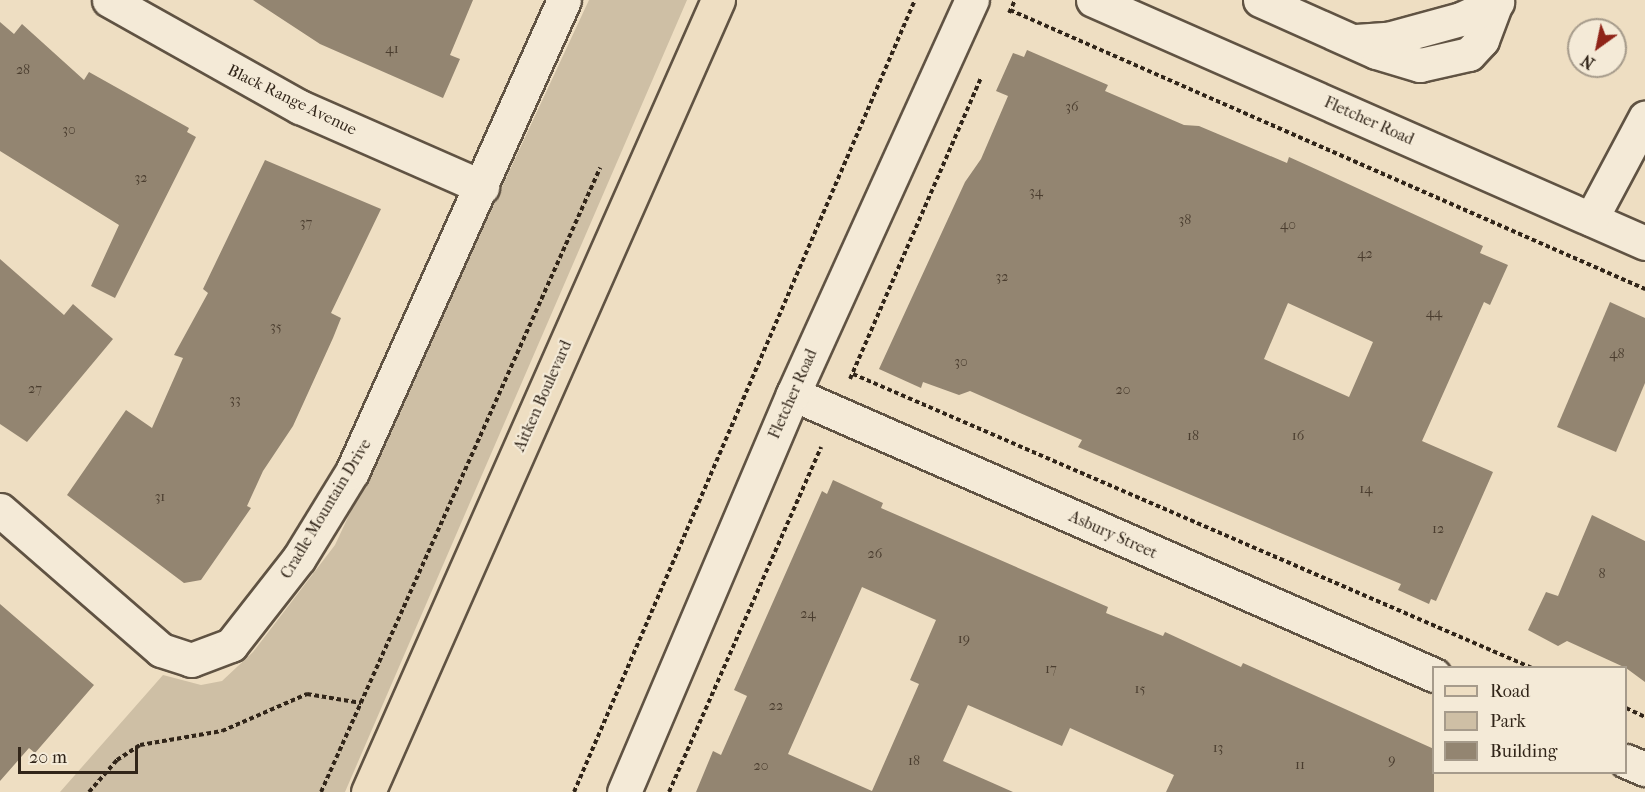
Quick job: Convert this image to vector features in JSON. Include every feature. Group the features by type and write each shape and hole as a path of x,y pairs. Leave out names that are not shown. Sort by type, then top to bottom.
{"main road":[{"name":"Aitken Boulevard","path":"368,792 717,0"}],"street":[{"name":"Black Range Avenue","path":"109,0 300,107 482,187"},
{"name":"Cradle Mountain Drive","path":"0,510 160,650 191,660 231,645 299,558 352,472 482,187 564,0"},
{"name":"Fletcher Road","path":"624,792 793,394 957,23 972,0"},
{"name":"Fletcher Road","path":"1093,0 1645,243"},
{"path":"1260,0 1407,63 1459,57 1482,40 1497,1"},
{"path":"1591,219 1645,118"},
{"name":"Asbury Street","path":"793,394 1432,674"},
{"path":"1627,761 1645,769"}],"path":[{"path":"574,792 915,0"},
{"path":"1010,10 1645,289"},
{"path":"321,792 602,163"},
{"path":"853,374 1527,666"},
{"path":"89,792 117,760 140,744 222,731 307,694 361,703"},
{"path":"1627,708 1645,717"}],"green space":[{"path":"589,0 687,0 345,792 60,792 163,675 201,685 222,681 253,652 335,545"}],"building":[{"path":"253,0 473,0 450,55 460,59 443,98 320,44"},
{"path":"0,22 14,34 22,24 84,80 89,72 189,128 187,132 196,137 115,298 91,286 119,225 0,151"},
{"path":"1027,50 1108,85 1105,91 1184,125 1199,126 1287,163 1289,157 1483,246 1480,253 1508,265 1490,305 1484,302 1422,441 1493,472 1436,601 1431,599 1429,604 1398,590 1401,584 1078,447 1082,440 970,391 959,395 923,382 921,388 879,369 965,182 981,159 1008,96 996,91 1013,53 1024,57","holes":["1288,303 1373,342 1349,397 1264,359"]},
{"path":"265,160 381,209 331,313 341,318 333,338 293,426 263,471 247,506 251,508 201,580 184,583 67,495 126,410 152,428 183,358 174,355 208,293 203,289"},
{"path":"0,259 64,315 73,304 113,339 27,442 0,424"},
{"path":"1610,302 1645,318 1645,383 1616,452 1557,427"},
{"path":"833,480 883,503 881,508 1108,607 1106,613 1163,636 1165,632 1241,667 1243,663 1432,748 1434,792 1166,792 1174,775 1070,728 1062,746 968,705 943,761 1013,792 696,792 713,751 721,755 747,696 734,690 822,491 827,494","holes":["862,587 936,620 910,680 919,684 872,791 788,754"]},
{"path":"1592,515 1645,541 1645,682 1627,669 1627,666 1622,666 1567,641 1558,646 1528,630 1546,592 1558,596"},
{"path":"0,604 94,685 35,753 29,748 0,781"}]}
